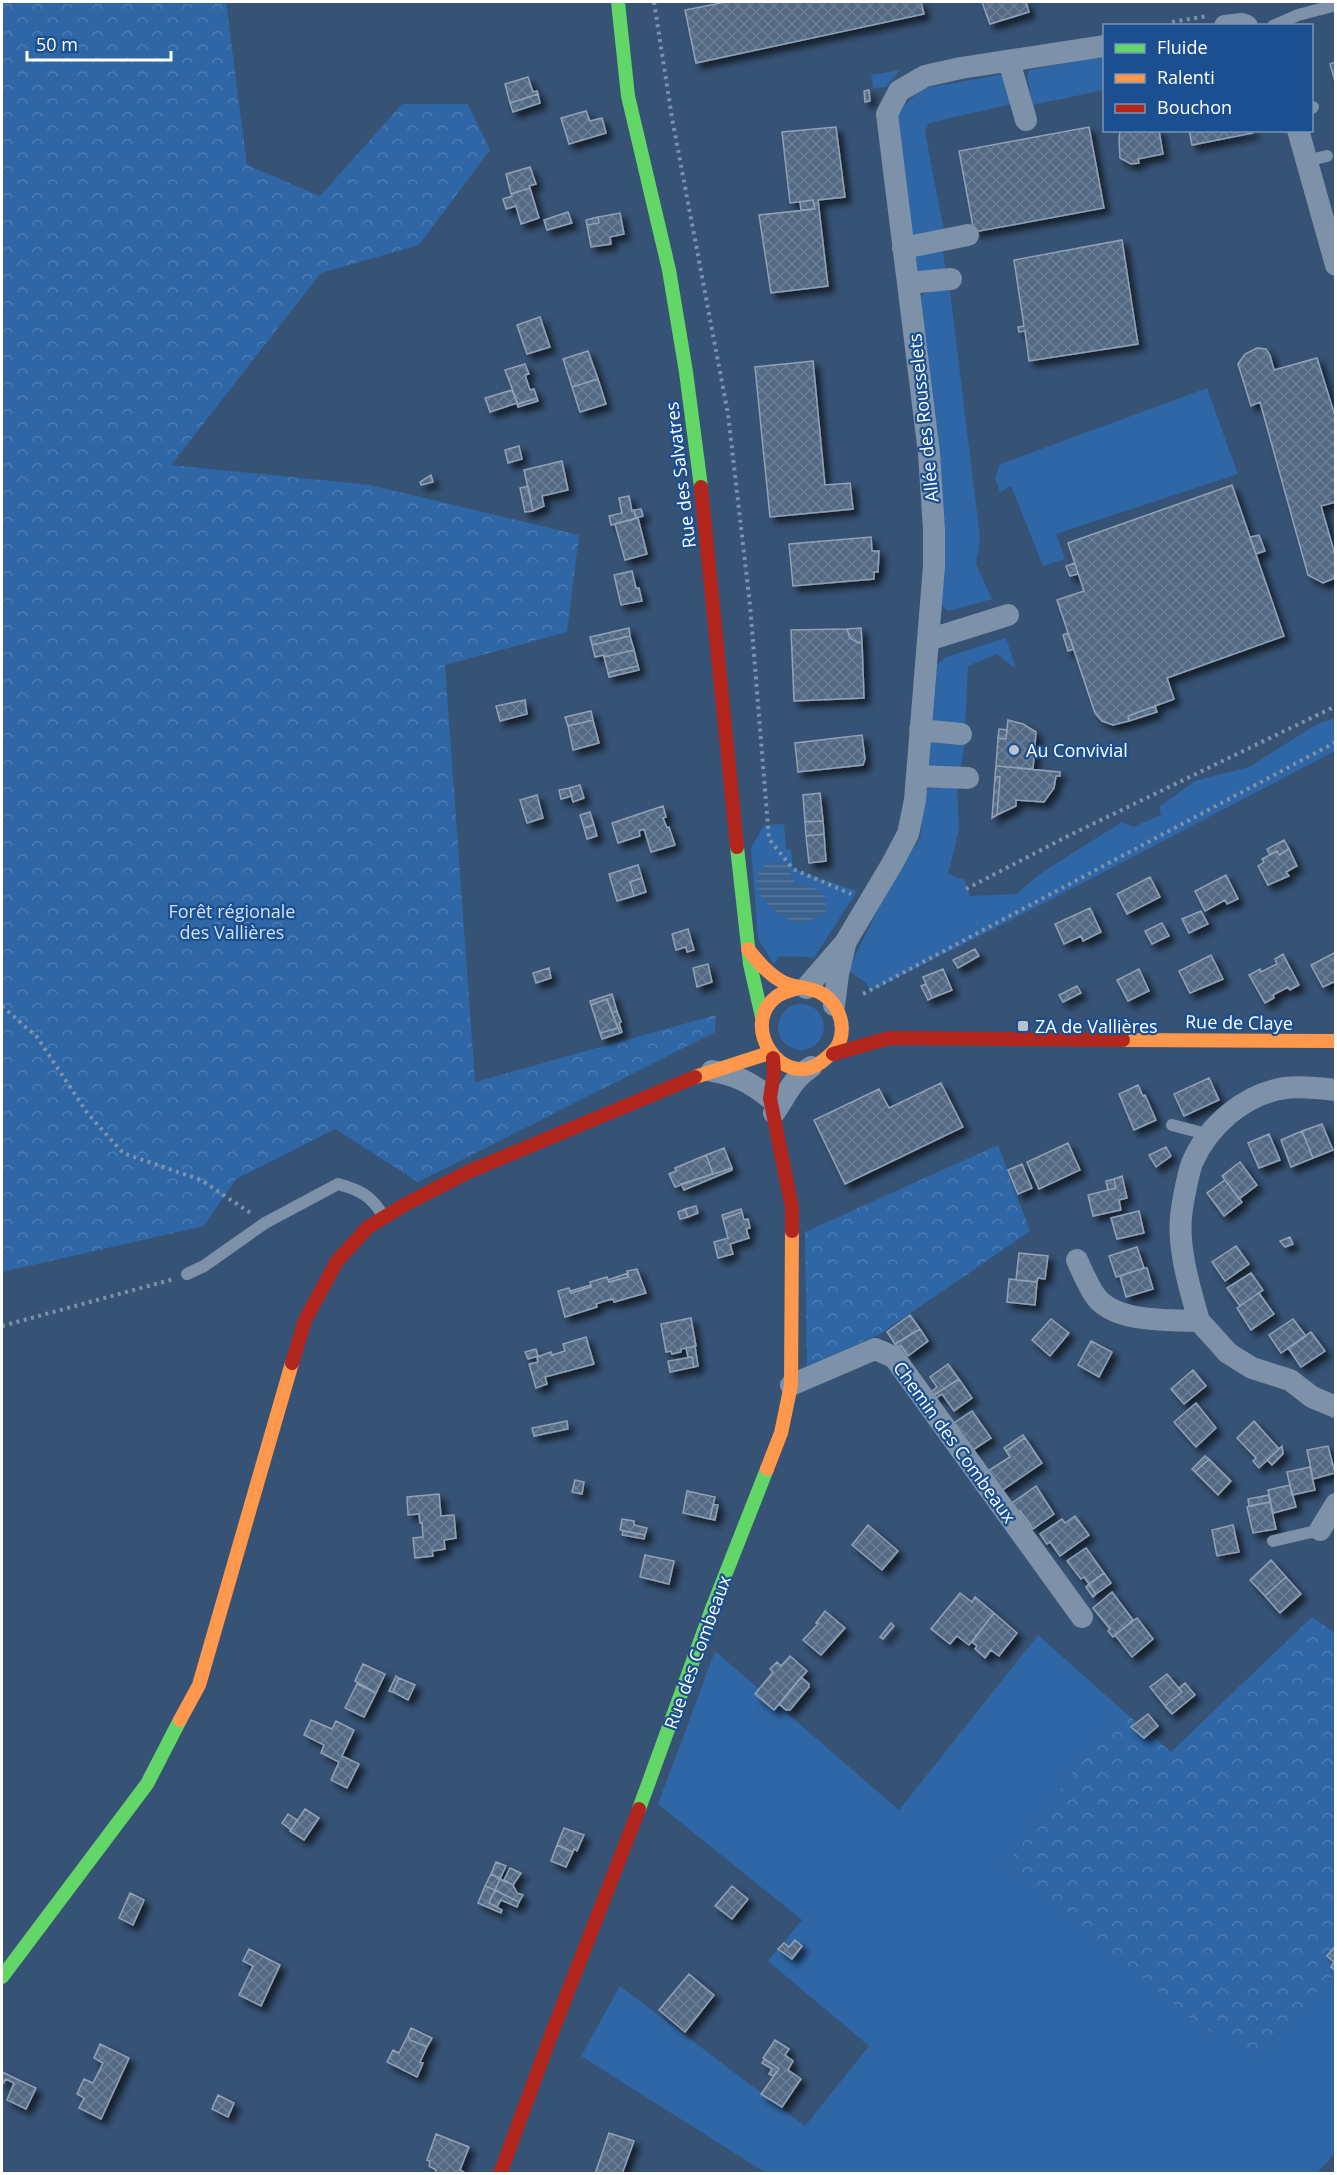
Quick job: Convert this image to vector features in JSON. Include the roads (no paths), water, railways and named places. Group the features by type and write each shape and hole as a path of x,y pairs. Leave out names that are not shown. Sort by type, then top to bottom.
{"street":[{"name":"Rue des Salvatres","path":"618,2 628,96 669,270 686,372 701,484 741,890 758,1028"},
{"name":"Allée des Rousselets","path":"803,988 845,943 908,834 915,800 934,530 929,453 887,114 899,91 923,70 1009,61 1103,46"},
{"path":"1009,61 1026,120"},
{"path":"1299,132 1316,158 1335,265"},
{"path":"903,248 968,235"},
{"path":"908,283 951,279"},
{"path":"928,640 1008,615"},
{"path":"920,730 961,734"},
{"path":"917,776 968,778"},
{"name":"Allée des Rousselets","path":"837,1011 838,974 845,943"},
{"path":"748,949 773,976 803,988"},
{"path":"708,1072 730,1074 743,1079 772,1105 800,1074 833,1054 842,1029 837,1011 825,995 814,989 803,988 788,989 776,996 767,1005 758,1028 771,1056 791,1067 811,1067"},
{"name":"Rue de Claye","path":"837,1011 849,1024 889,1038"},
{"name":"Rue de Claye","path":"833,1054 889,1038 1335,1041"},
{"path":"708,1072 737,1049"},
{"path":"2,1977 147,1784 199,1685 305,1320 337,1261 368,1227 470,1171 708,1072 771,1056"},
{"name":"Rue des Combeaux","path":"500,2174 551,2035 626,1845 713,1606 781,1433 791,1385 792,1209 772,1105 774,1073 771,1056"},
{"path":"1335,1090 1284,1088 1256,1097 1232,1111 1210,1135 1192,1164 1181,1218 1185,1271 1199,1321 1228,1353 1252,1368 1290,1380 1312,1397 1335,1407"},
{"path":"1077,1260 1095,1295 1113,1312 1161,1320 1199,1321"},
{"name":"Chemin des Combeaux","path":"791,1385 876,1349 894,1357 1082,1617"},
{"path":"1320,1530 1335,1504"}],"lane":[{"path":"1278,24 1329,5"},
{"path":"1172,1125 1210,1135"},
{"path":"187,1274 204,1266 266,1223 338,1184 361,1191 379,1209 384,1218"},
{"path":"1273,1541 1320,1530"}],"place":[{"name":"Au Convivial","path":"1014,750"},
{"name":"ZA de Vallières","path":"1023,1026"}],"park label":[{"name":"Forêt régionale des Vallières","path":"232,921"}]}
